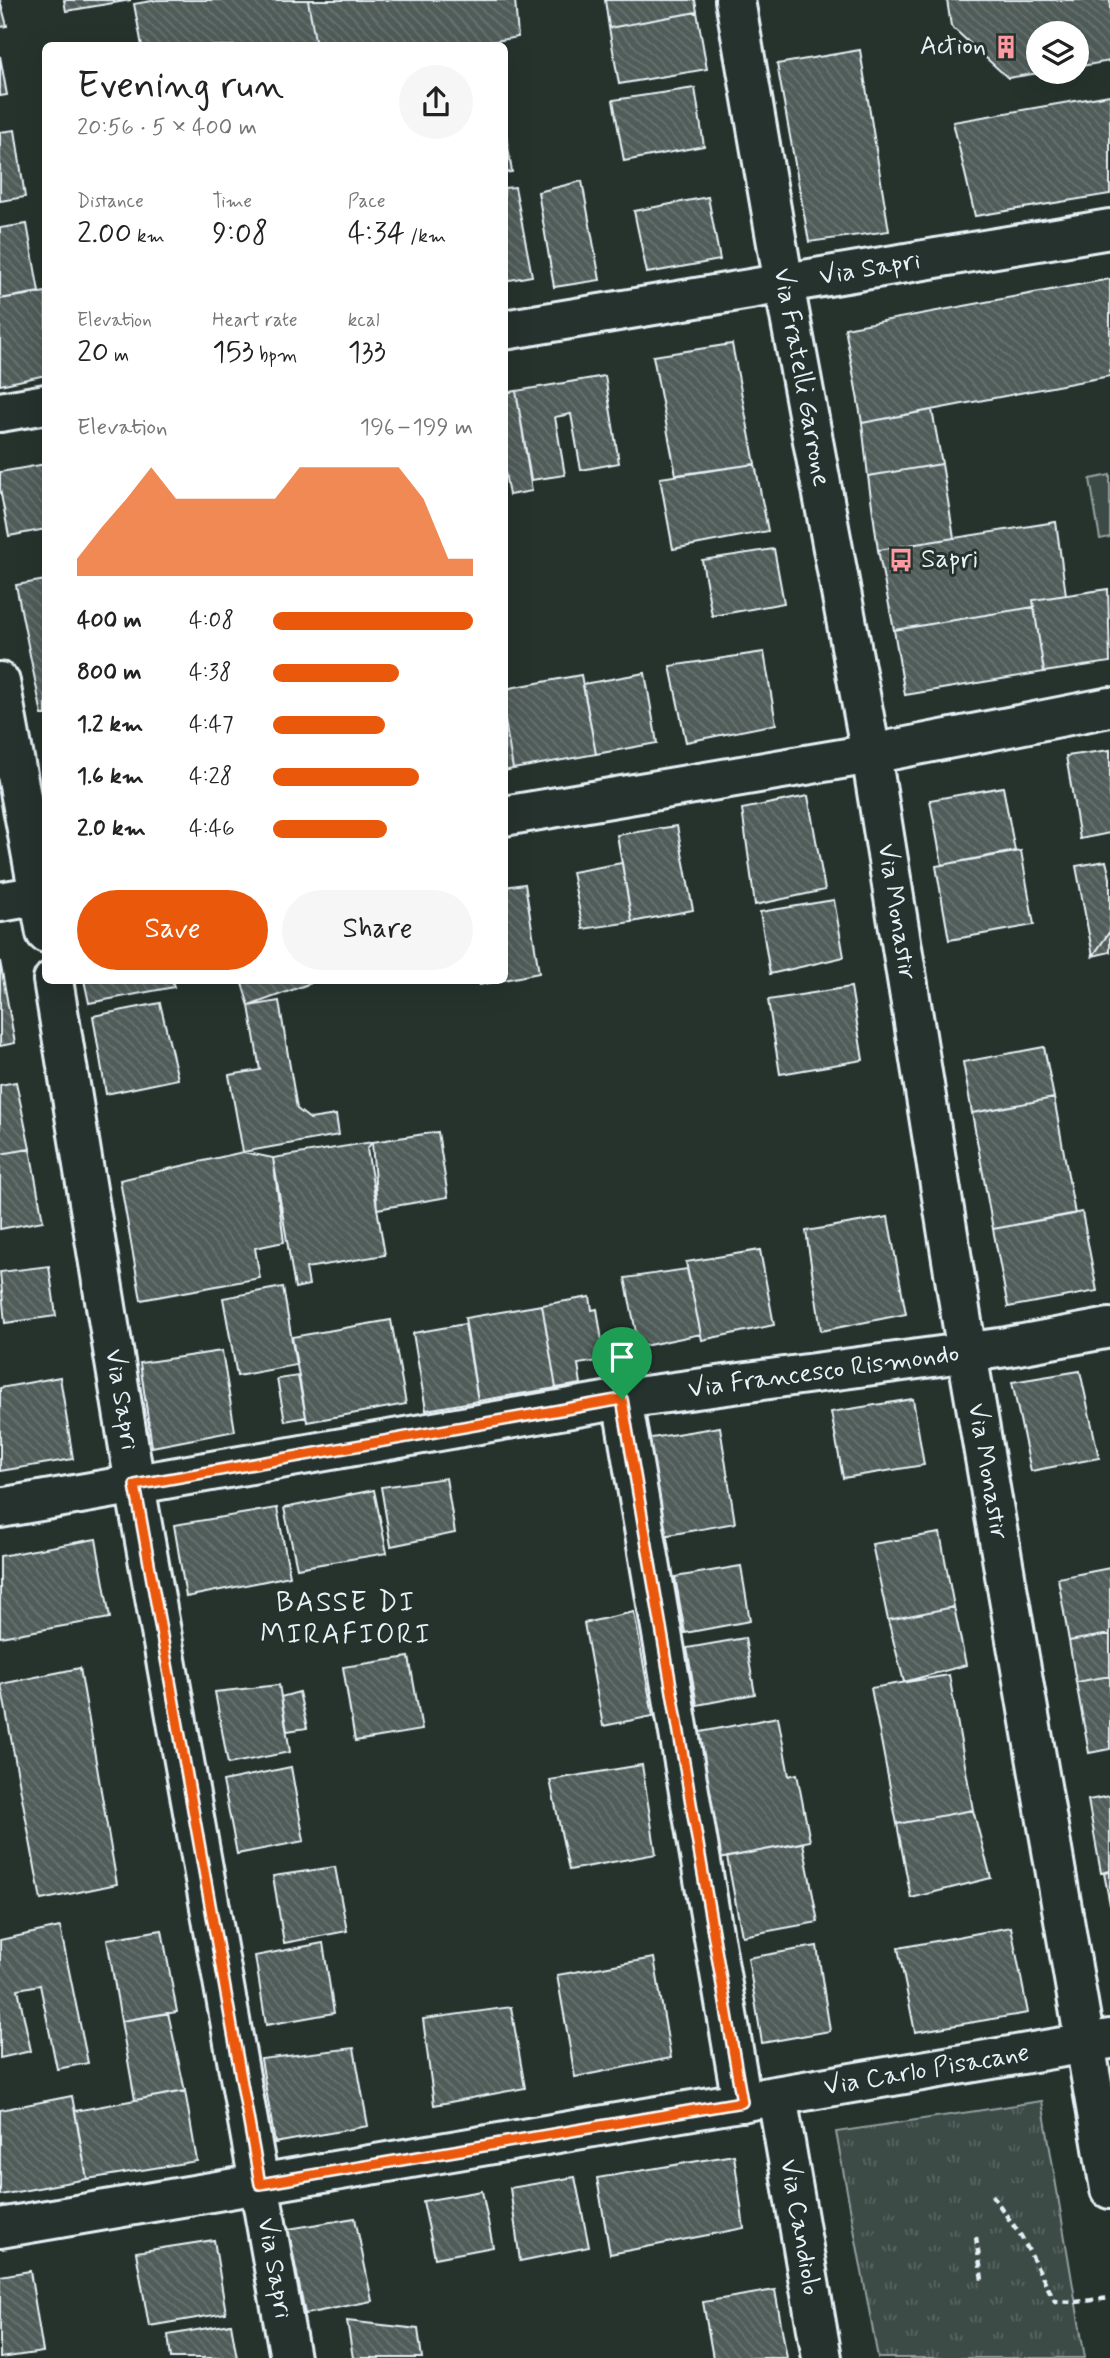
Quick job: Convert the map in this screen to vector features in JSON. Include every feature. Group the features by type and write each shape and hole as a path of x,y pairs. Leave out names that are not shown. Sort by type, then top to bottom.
{"street":[{"name":"Via Fratelli Garrone","path":"736,0 871,754"},
{"name":"Via Sapri","path":"508,329 1110,229"},
{"path":"0,412 42,405"},
{"path":"0,682 42,890"},
{"path":"508,815 871,754 1110,707"},
{"name":"Via Monastir","path":"871,754 967,1353 1098,2042 1110,2189"},
{"path":"0,902 42,895"},
{"name":"Via Sapri","path":"54,984 135,1485 290,2358"},
{"name":"Via Francesco Rismondo","path":"0,1508 622,1399 967,1353 1110,1328"},
{"path":"622,1399 760,2099"},
{"name":"Via Carlo Pisacane","path":"0,2228 1098,2042"},
{"name":"Via Candiolo","path":"760,2099 822,2358"}],"path":[{"path":"992,2195 1021,2236 1055,2301 1076,2302 1110,2298"},
{"path":"976,2237 982,2280"}],"green space":[{"path":"1110,475 1110,537 1100,539 1090,479"},
{"path":"1042,2101 1085,2358 878,2358 836,2132"}],"building":[{"path":"0,0 7,26 0,27"},
{"path":"64,0 131,0 66,11"},
{"path":"157,0 308,0 315,42 141,42 134,4"},
{"path":"308,0 515,0 518,37 490,42 315,42"},
{"path":"605,0 695,0 697,12 609,28"},
{"name":"Action","path":"947,0 1110,0 1110,61 1089,65 1089,21 1026,21 1026,75 1008,78 951,26"},
{"path":"697,12 707,69 619,84 609,28"},
{"path":"860,50 889,231 809,242 777,64"},
{"path":"0,56 7,95 0,96"},
{"path":"695,88 704,146 624,161 613,100"},
{"path":"1110,95 1110,194 975,216 953,122"},
{"path":"15,130 25,197 0,201 0,132"},
{"path":"508,147 512,172 508,172"},
{"path":"582,181 600,280 554,287 538,192"},
{"path":"515,187 532,276 508,280 508,188"},
{"path":"708,197 720,260 647,273 634,211"},
{"path":"27,224 39,292 0,299 0,228"},
{"path":"1110,279 1110,376 862,423 845,328"},
{"path":"42,293 42,376 0,385 0,299"},
{"path":"732,344 755,464 676,475 653,356"},
{"path":"605,376 619,463 581,470 571,414 555,417 565,475 531,480 516,391"},
{"path":"516,391 532,491 509,495 508,489 508,392"},
{"path":"932,410 942,464 868,476 862,423"},
{"path":"755,464 768,531 673,549 660,478"},
{"path":"942,464 954,538 878,550 868,476"},
{"path":"42,465 42,530 9,536 0,489 0,472"},
{"path":"1056,522 1066,595 1033,600 1034,607 894,630 878,550"},
{"path":"774,549 784,603 712,616 702,560"},
{"path":"42,581 42,715 16,585"},
{"path":"1108,589 1110,662 1044,672 1033,600"},
{"path":"1034,607 1044,672 905,695 894,630"},
{"path":"764,652 776,724 686,742 670,666"},
{"path":"645,673 657,743 596,754 583,684"},
{"path":"581,675 596,754 513,769 508,739 508,688"},
{"path":"508,739 513,769 508,770"},
{"path":"1110,750 1110,833 1080,839 1066,756"},
{"path":"1003,787 1015,851 942,865 930,800"},
{"path":"808,796 825,890 755,905 742,809"},
{"path":"677,826 693,910 632,922 617,835"},
{"path":"1021,851 1034,925 949,940 936,866"},
{"path":"1106,861 1110,878 1110,931 1093,956 1076,866"},
{"path":"622,863 632,922 583,929 572,872"},
{"path":"525,884 539,973 508,979 508,886"},
{"path":"834,900 844,957 770,974 760,912"},
{"path":"1110,931 1110,952 1093,956"},
{"path":"0,961 15,1043 0,1046"},
{"path":"85,984 173,984 174,987 89,1003"},
{"path":"242,984 308,984 249,1006"},
{"path":"851,987 863,1060 780,1074 768,1000"},
{"path":"279,1001 297,1109 310,1119 336,1115 339,1135 243,1152 229,1075 260,1070 249,1006"},
{"path":"160,1003 178,1079 106,1094 93,1016"},
{"path":"1044,1047 1054,1098 972,1113 963,1062"},
{"path":"16,1082 30,1149 0,1154 0,1085"},
{"path":"1054,1098 1075,1214 993,1229 972,1113"},
{"path":"438,1132 448,1197 377,1209 372,1142"},
{"path":"372,1142 367,1149 385,1255 306,1268 309,1285 295,1288 273,1158"},
{"path":"30,1149 43,1221 0,1229 0,1154"},
{"path":"243,1152 273,1158 284,1242 255,1248 260,1278 141,1300 120,1180"},
{"path":"1082,1212 1097,1291 1008,1307 993,1229"},
{"path":"888,1217 906,1314 821,1331 806,1231"},
{"path":"760,1250 774,1325 702,1340 686,1262"},
{"path":"49,1266 56,1316 5,1323 0,1272"},
{"path":"687,1269 701,1334 639,1347 625,1278"},
{"path":"283,1287 296,1365 237,1376 223,1298"},
{"path":"590,1297 592,1310 597,1309 605,1360 578,1364 581,1384 556,1388 542,1305"},
{"path":"542,1305 556,1388 478,1401 465,1318"},
{"path":"391,1320 406,1404 307,1422 292,1337"},
{"path":"465,1324 478,1401 426,1410 413,1333"},
{"path":"222,1351 235,1431 152,1447 140,1363"},
{"path":"1080,1371 1099,1458 1031,1471 1012,1382"},
{"path":"298,1376 306,1417 285,1421 277,1379"},
{"path":"60,1377 73,1459 0,1471 0,1388"},
{"path":"913,1399 924,1465 843,1478 831,1412"},
{"path":"720,1427 735,1523 657,1537 639,1440"},
{"path":"446,1478 455,1533 391,1546 381,1487"},
{"path":"374,1490 387,1553 297,1568 284,1508"},
{"path":"277,1508 290,1576 186,1597 174,1525"},
{"path":"940,1533 954,1607 888,1620 872,1544"},
{"path":"96,1539 110,1618 0,1637 0,1556"},
{"path":"741,1566 750,1621 685,1633 675,1577"},
{"path":"1110,1568 1110,1634 1069,1641 1058,1578"},
{"path":"954,1607 966,1665 904,1682 888,1620"},
{"path":"634,1612 653,1716 603,1726 584,1623"},
{"path":"1110,1634 1110,1676 1076,1682 1069,1641"},
{"path":"745,1638 755,1694 697,1705 687,1648"},
{"path":"409,1657 422,1730 355,1741 343,1667"},
{"path":"80,1668 117,1884 41,1900 1,1684"},
{"path":"949,1675 973,1810 897,1824 871,1688"},
{"path":"1110,1676 1110,1749 1089,1753 1076,1682"},
{"path":"279,1685 290,1752 228,1764 215,1692"},
{"path":"299,1692 307,1728 287,1731 281,1697"},
{"path":"778,1717 789,1776 797,1774 810,1841 719,1859 695,1733"},
{"path":"642,1765 656,1854 569,1870 550,1780"},
{"path":"291,1767 304,1841 237,1854 223,1781"},
{"path":"1110,1796 1110,1871 1101,1873 1088,1800"},
{"path":"973,1810 991,1878 911,1898 897,1824"},
{"path":"803,1843 818,1922 742,1936 727,1857"},
{"path":"335,1867 347,1931 284,1943 273,1876"},
{"path":"1110,1872 1110,1905 1104,1873"},
{"path":"60,1927 88,2063 57,2069 40,1985 18,1989 31,2051 0,2058 0,1940"},
{"path":"1011,1927 1028,2013 915,2032 898,1948"},
{"path":"162,1930 177,2012 121,2021 107,1939"},
{"path":"323,1943 334,2013 266,2025 255,1956"},
{"path":"817,1946 830,2031 762,2043 748,1958"},
{"path":"654,1958 671,2058 575,2077 557,1975"},
{"path":"511,2007 525,2088 434,2105 423,2019"},
{"path":"168,2013 185,2091 135,2100 121,2021"},
{"path":"354,2048 368,2126 275,2143 261,2059"},
{"path":"185,2091 197,2161 87,2179 75,2111"},
{"path":"72,2096 87,2179 0,2195 0,2110"},
{"path":"734,2155 744,2228 610,2254 597,2178"},
{"path":"575,2177 589,2247 520,2261 510,2188"},
{"path":"482,2191 493,2247 435,2258 423,2201"},
{"path":"355,2218 372,2301 305,2314 288,2229"},
{"path":"214,2240 226,2313 149,2326 136,2252"},
{"path":"30,2271 43,2352 0,2358 0,2276"},
{"path":"775,2290 787,2358 713,2358 703,2302"},
{"path":"347,2321 418,2329 422,2358 353,2358"},
{"path":"231,2324 237,2358 171,2358 168,2335"}],"place":[{"name":"Action","path":"1006,47"},
{"name":"Sapri","path":"901,560"}],"district":[{"name":"BASSE DI MIRAFIORI","path":"346,1619"}],"route":[{"path":"622,1399 742,2102 260,2184 135,1485 622,1399"}]}
